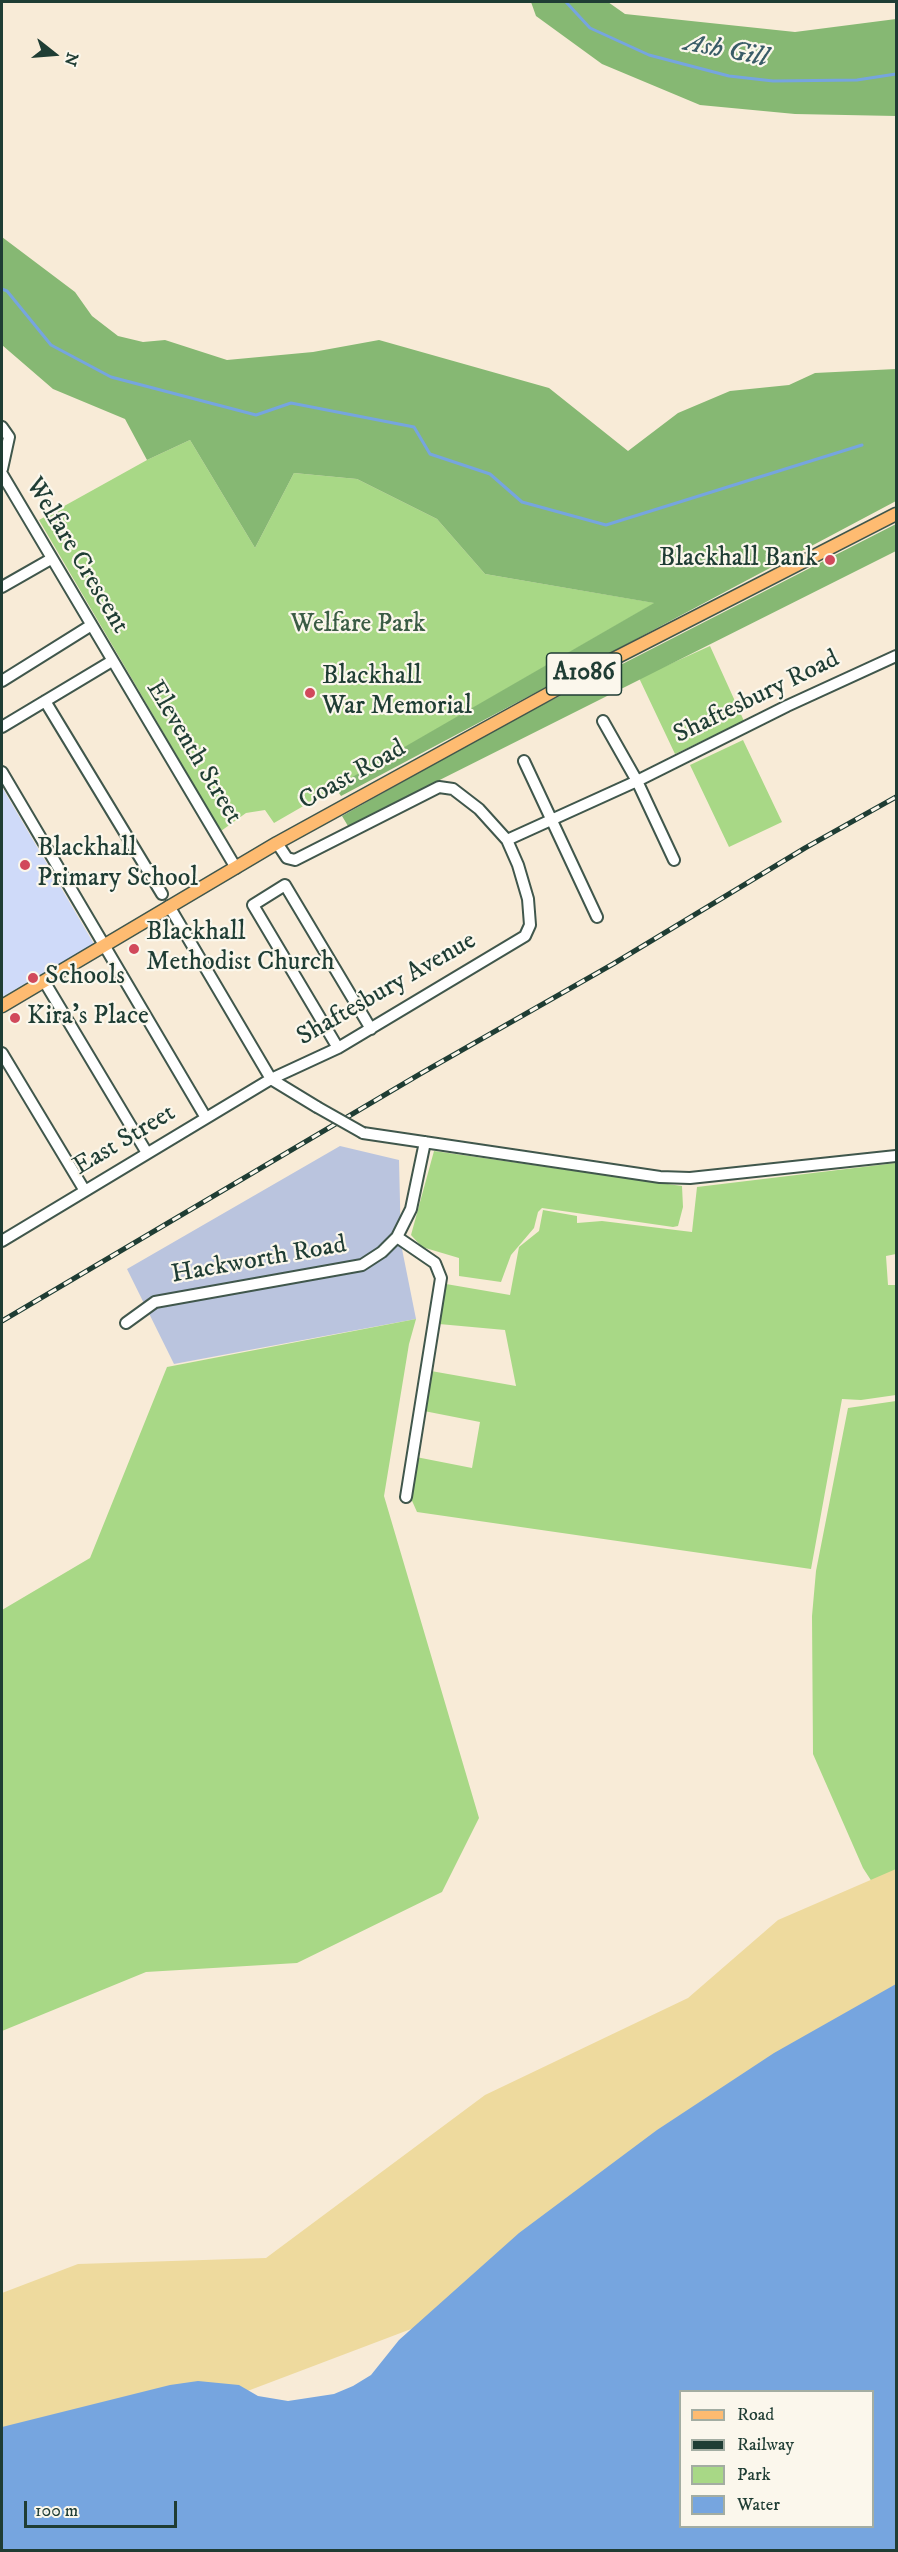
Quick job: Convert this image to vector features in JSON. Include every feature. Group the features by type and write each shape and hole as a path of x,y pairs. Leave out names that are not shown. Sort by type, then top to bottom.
{"main road":[{"name":"Coast Road","path":"277,843 588,672 897,514"},
{"name":"A1086","path":"2,1006 277,843"}],"street":[{"name":"Welfare Crescent","path":"2,427 9,437 2,469"},
{"name":"Welfare Crescent","path":"2,474 112,661"},
{"path":"2,587 51,558"},
{"path":"2,681 90,626"},
{"name":"Shaftesbury Road","path":"507,840 637,781 787,706 897,656"},
{"path":"2,728 112,661"},
{"name":"Eleventh Street","path":"112,661 236,868"},
{"path":"45,701 162,894"},
{"path":"603,721 637,781 674,860"},
{"path":"524,761 597,917"},
{"path":"2,772 206,1118"},
{"path":"277,843 287,858 295,860 439,787 453,789 479,809 507,840"},
{"name":"Shaftesbury Avenue","path":"271,1080 338,1048 525,936 530,925 528,900 518,865 507,840"},
{"path":"338,1048 252,905 285,885 371,1029"},
{"path":"169,906 271,1080 363,1132 660,1176 690,1178 897,1156"},
{"path":"45,981 147,1154"},
{"path":"2,1053 85,1191"},
{"name":"East Street","path":"3,1237 271,1080"},
{"path":"406,1497 441,1278 435,1263 397,1237 411,1209 424,1142"},
{"name":"Hackworth Road","path":"126,1323 156,1302 362,1265 382,1252 397,1237"}],"shaded area":[{"name":"Blackhall Primary School","path":"2,787 94,944 2,997"},
{"path":"340,1146 399,1160 401,1244 416,1319 174,1364 127,1269"}],"green space":[{"path":"531,2 608,2 625,14 795,32 896,19 896,116 795,114 700,105 602,64 536,16"},
{"path":"2,237 75,292 92,316 118,336 143,342 165,340 227,360 313,352 379,340 549,388 628,451 678,413 730,391 789,385 815,373 896,369 896,501 341,796 335,787 654,603 485,574 437,519 357,479 294,473 255,548 190,440 147,460 125,419 53,389 2,345"},
{"name":"Welfare Park","path":"190,440 255,548 294,473 357,479 437,519 485,574 655,603 274,823 265,810 246,813 221,831 39,520 147,460"},
{"path":"896,524 896,551 348,826 342,816 505,724"},
{"path":"710,646 744,721 675,754 639,678"},
{"path":"743,740 782,822 729,847 690,765"},
{"path":"434,1151 682,1186 683,1207 678,1226 542,1208 538,1212 534,1228 511,1255 501,1282 459,1276 459,1258 422,1247 411,1235"},
{"path":"896,1163 896,1254 886,1256 888,1285 896,1285 896,1395 861,1400 842,1399 811,1569 417,1512 409,1494 416,1457 472,1468 480,1422 424,1411 431,1371 516,1386 505,1330 439,1324 446,1284 510,1295 519,1247 539,1231 543,1210 577,1216 577,1223 602,1221 692,1232 697,1187"},
{"path":"416,1319 409,1344 384,1496 479,1818 442,1892 297,1963 146,1972 2,2031 2,1610 90,1558 167,1367"},
{"path":"896,1401 896,1919 863,1868 813,1754 812,1616 816,1571 848,1408"}],"sand":[{"path":"896,1869 896,2036 456,2312 2,2484 2,2293 78,2264 266,2258 485,2095 688,1998 778,1920"}],"water":[{"path":"896,1984 896,2550 2,2550 2,2427 170,2385 198,2381 239,2385 258,2396 288,2401 334,2394 353,2386 371,2375 399,2340 519,2233 657,2130 774,2053"}],"waterway":[{"name":"Ash Gill","path":"566,2 590,28 649,55 729,76 773,81 857,80 896,74"},
{"path":"2,289 7,291 51,345 111,377 256,415 291,403 414,427 430,454 490,474 522,502 606,525 862,445"}],"railway":[{"path":"2,1321 420,1074 613,964 805,848 896,797"}],"place":[{"name":"Blackhall Bank","path":"830,560"},
{"name":"Blackhall War Memorial","path":"310,693"},
{"name":"Blackhall Primary School","path":"25,865"},
{"name":"Blackhall Methodist Church","path":"134,949"},
{"name":"Schools","path":"33,978"},
{"name":"Kira's Place","path":"15,1018"}]}
